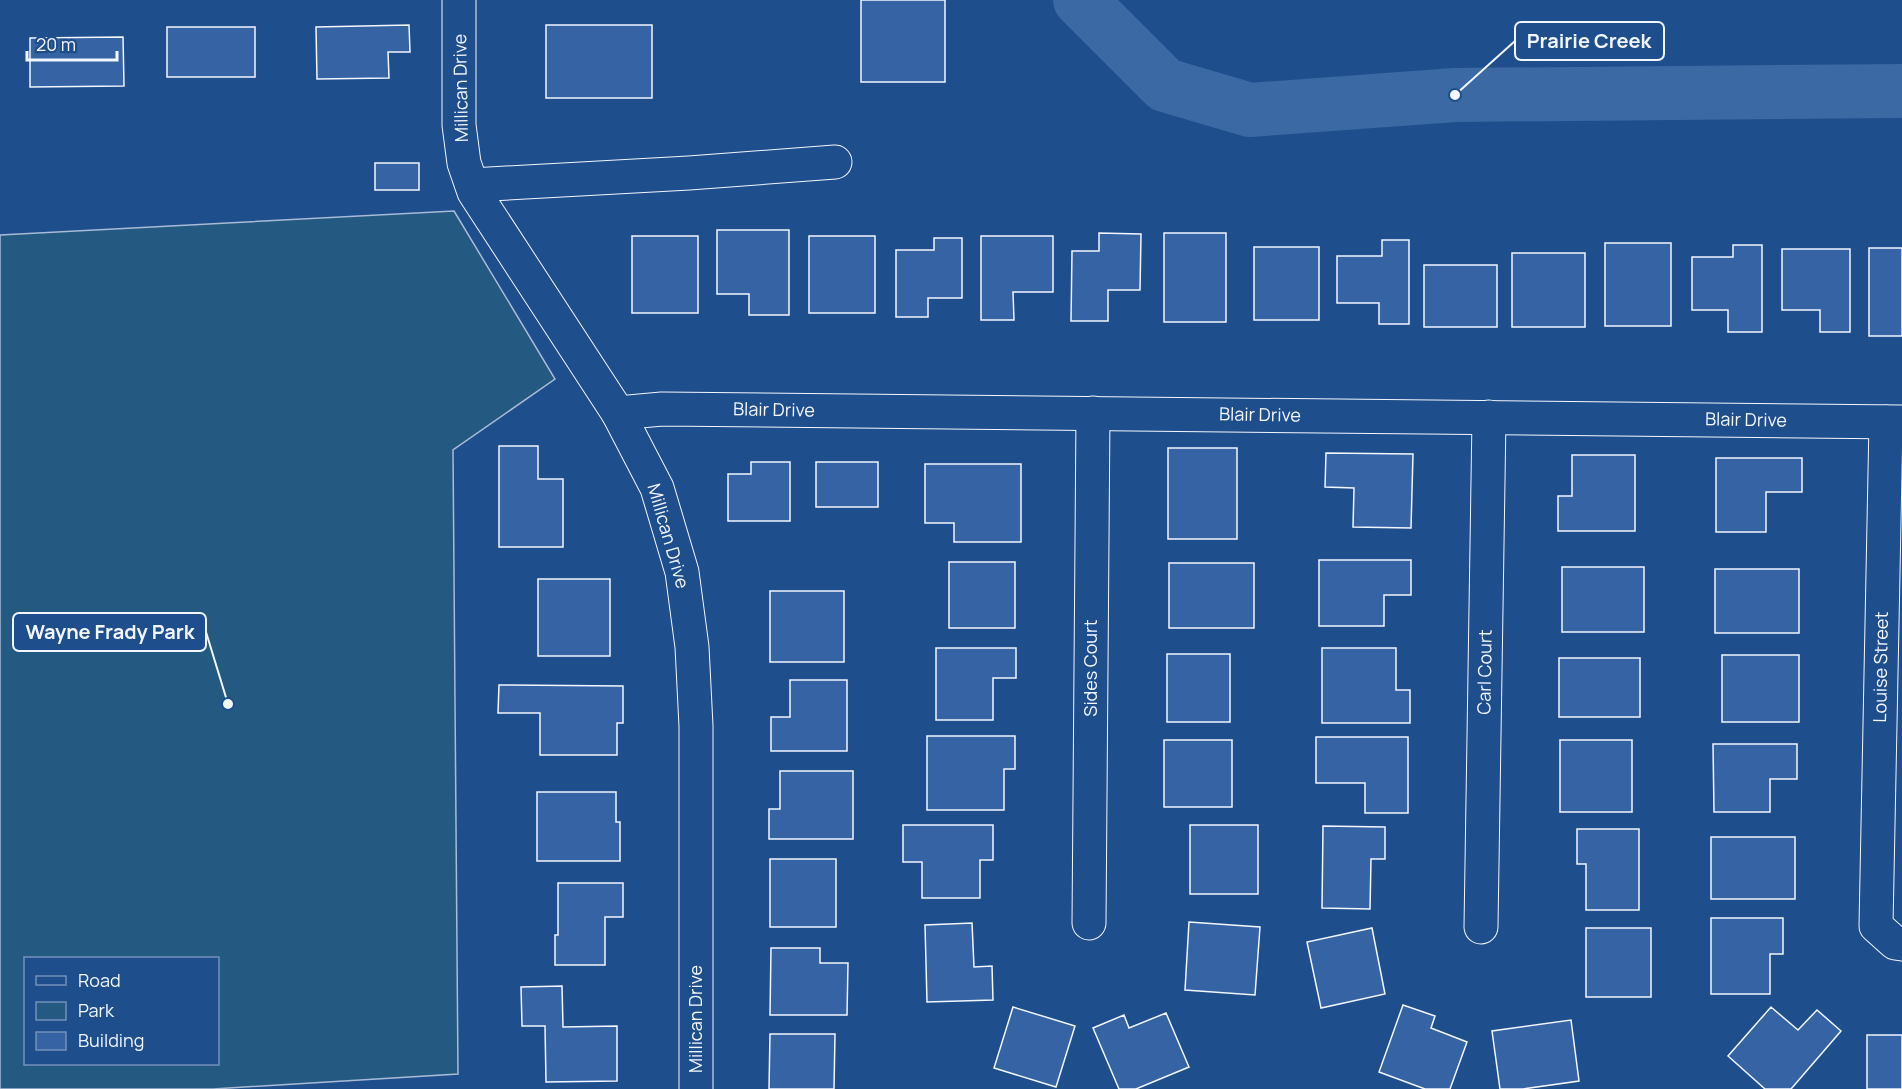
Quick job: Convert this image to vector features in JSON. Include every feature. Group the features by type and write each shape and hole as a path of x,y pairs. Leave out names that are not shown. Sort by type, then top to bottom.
{"street":[{"name":"Millican Drive","path":"459,0 459,125 464,163 474,192 618,413 657,488 682,572 692,647 696,726 696,1089"},
{"path":"472,185 835,162"},
{"name":"Blair Drive","path":"618,413 662,409 1894,422"},
{"name":"Sides Court","path":"1089,923 1093,413"},
{"name":"Carl Court","path":"1481,927 1489,417"},
{"name":"Louise Street","path":"1894,422 1876,926 1895,943 1902,944"}],"green space":[{"path":"454,211 555,379 453,450 458,1074 213,1089 0,1089 0,235"}],"building":[{"path":"861,0 945,0 945,82 861,82"},
{"path":"409,25 410,52 388,52 389,78 317,79 316,27"},
{"path":"546,25 652,25 652,98 546,98"},
{"path":"167,27 255,27 255,77 167,77"},
{"path":"123,37 124,86 30,87 30,38"},
{"path":"375,163 419,163 419,190 375,190"},
{"path":"717,230 789,230 789,315 749,315 749,294 717,294"},
{"path":"1099,233 1141,234 1140,290 1108,290 1108,321 1071,321 1072,251 1099,251"},
{"path":"1164,233 1226,233 1226,322 1164,322"},
{"path":"632,236 698,236 698,313 632,313"},
{"path":"809,236 875,236 875,313 809,313"},
{"path":"981,236 1053,236 1053,292 1013,292 1014,320 981,320"},
{"path":"934,238 962,238 962,298 928,298 928,317 896,317 896,250 934,250"},
{"path":"1382,240 1409,240 1409,324 1379,324 1379,303 1337,303 1337,256 1382,256"},
{"path":"1605,243 1671,243 1671,326 1605,326"},
{"path":"1733,245 1762,245 1762,332 1728,332 1728,310 1692,310 1692,257 1733,257"},
{"path":"1254,247 1319,247 1319,320 1254,320"},
{"path":"1869,248 1902,248 1902,336 1869,336"},
{"path":"1782,249 1850,249 1850,332 1820,332 1820,310 1782,310"},
{"path":"1512,253 1585,253 1585,327 1512,327"},
{"path":"1424,265 1497,265 1497,327 1424,327"},
{"path":"499,446 538,446 538,479 563,479 563,547 499,547"},
{"path":"1168,448 1237,448 1237,539 1168,539"},
{"path":"1326,453 1413,454 1411,528 1353,527 1354,488 1325,487"},
{"path":"1572,455 1635,455 1635,531 1558,531 1558,496 1572,496"},
{"path":"1716,458 1802,458 1802,492 1766,492 1766,532 1716,532"},
{"path":"751,462 790,462 790,521 728,521 728,474 751,474"},
{"path":"816,462 878,462 878,507 816,507"},
{"path":"925,464 1021,464 1021,542 954,542 954,523 925,523"},
{"path":"1319,560 1411,560 1411,595 1384,595 1384,626 1319,626"},
{"path":"949,562 1015,562 1015,628 949,628"},
{"path":"1169,563 1254,563 1254,628 1169,628"},
{"path":"1562,567 1644,567 1644,632 1562,632"},
{"path":"1715,569 1799,569 1799,633 1715,633"},
{"path":"538,579 610,579 610,656 538,656"},
{"path":"770,591 844,591 844,662 770,662"},
{"path":"936,648 1016,648 1016,678 993,678 993,720 936,720"},
{"path":"1322,648 1396,648 1396,690 1410,690 1410,723 1322,723"},
{"path":"1167,654 1230,654 1230,722 1167,722"},
{"path":"1722,655 1799,655 1799,722 1722,722"},
{"path":"1559,658 1640,658 1640,717 1559,717"},
{"path":"790,680 847,680 847,751 771,751 771,717 790,717"},
{"path":"499,685 623,686 623,723 617,723 617,755 540,755 540,713 498,713"},
{"path":"927,736 1015,736 1015,769 1004,769 1004,810 927,810"},
{"path":"1316,737 1408,737 1408,813 1365,813 1365,783 1316,783"},
{"path":"1164,740 1232,740 1232,807 1164,807"},
{"path":"1560,740 1632,740 1632,812 1560,812"},
{"path":"1713,744 1797,744 1797,779 1770,779 1770,812 1714,812"},
{"path":"780,771 853,771 853,839 769,839 769,809 780,809"},
{"path":"537,792 616,792 616,822 620,822 620,861 537,861"},
{"path":"903,825 993,825 993,860 980,860 980,898 922,898 922,862 903,862"},
{"path":"1190,825 1258,825 1258,894 1190,894"},
{"path":"1323,826 1385,827 1385,859 1371,859 1370,909 1322,908"},
{"path":"1577,829 1639,829 1639,910 1586,910 1586,864 1577,864"},
{"path":"1711,837 1795,837 1795,899 1711,899"},
{"path":"770,859 836,859 836,927 770,927"},
{"path":"558,883 623,883 623,917 605,917 605,965 555,965 555,935 558,935"},
{"path":"1711,918 1783,918 1783,954 1770,954 1770,994 1711,994"},
{"path":"1189,922 1260,927 1255,995 1185,990"},
{"path":"972,923 974,967 992,966 993,1000 927,1002 925,925"},
{"path":"1372,928 1385,994 1321,1008 1307,942"},
{"path":"1586,928 1651,928 1651,997 1586,997"},
{"path":"771,948 820,948 820,963 848,963 847,1015 770,1015"},
{"path":"562,986 563,1027 617,1026 617,1081 546,1082 545,1026 522,1026 521,987"},
{"path":"1403,1005 1435,1016 1431,1028 1467,1042 1450,1089 1425,1089 1379,1072"},
{"path":"1013,1007 1075,1026 1056,1087 994,1068"},
{"path":"1771,1007 1798,1030 1817,1010 1841,1031 1791,1089 1765,1089 1728,1056"},
{"path":"1166,1013 1189,1067 1136,1089 1119,1089 1093,1028 1124,1015 1129,1028"},
{"path":"1571,1020 1579,1081 1523,1089 1500,1089 1492,1031"},
{"path":"770,1034 835,1034 834,1089 769,1089"},
{"path":"1867,1035 1902,1035 1902,1089 1867,1089"}],"waterway":[{"path":"1080,0 1165,85 1250,110 1455,95 1902,91"}],"place":[{"name":"Prairie Creek","path":"1455,95"},
{"name":"Wayne Frady Park","path":"228,704"}]}
